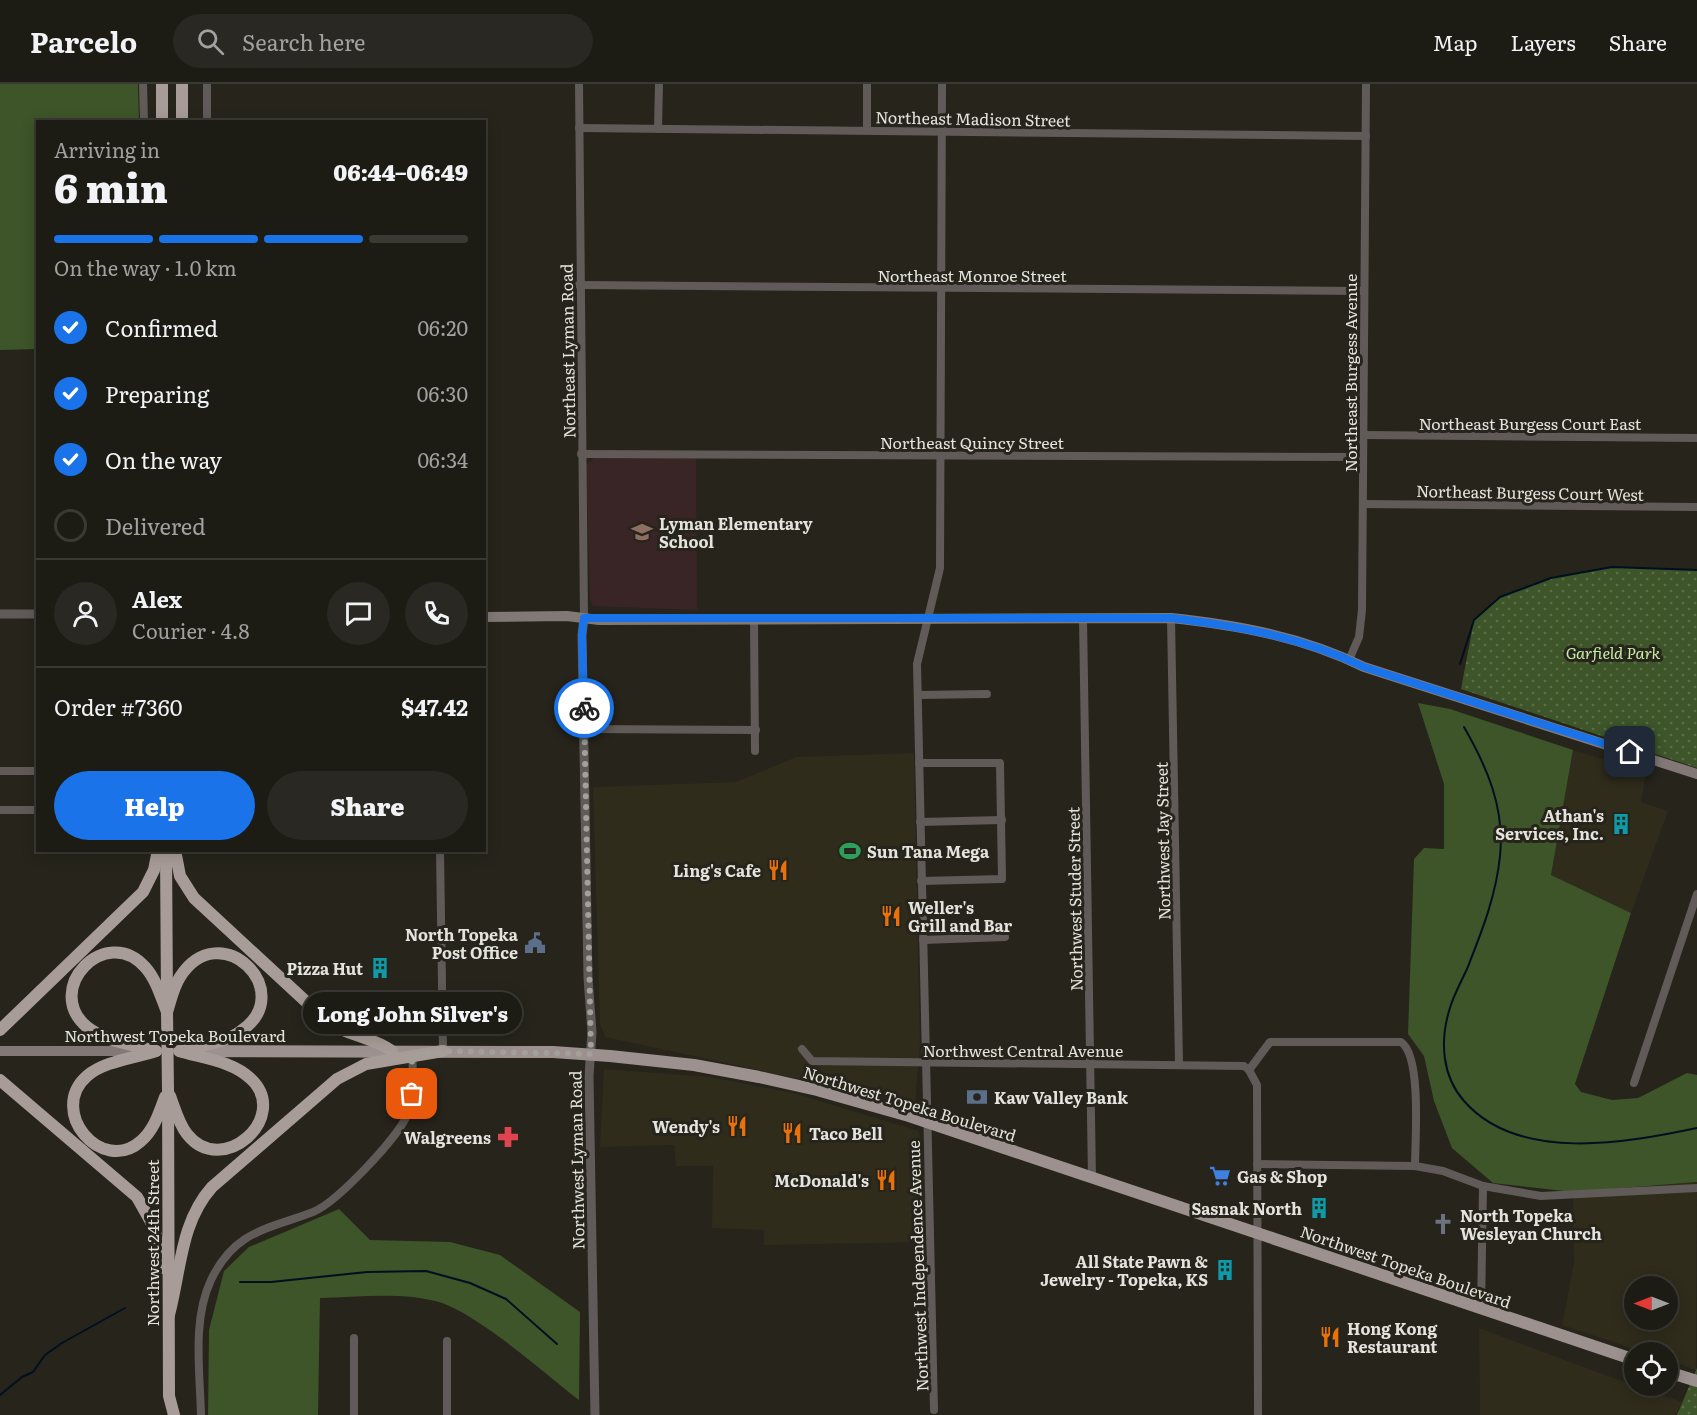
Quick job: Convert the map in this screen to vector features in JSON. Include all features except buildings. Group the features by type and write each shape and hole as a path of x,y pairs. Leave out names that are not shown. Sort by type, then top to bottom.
{"highway":[{"path":"162,84 162,120"},
{"path":"182,84 182,120"},
{"path":"0,1030 143,892 154,870 158,852"},
{"name":"Northwest 24th Street","path":"166,852 170,1396 174,1415"},
{"path":"175,852 177,867 184,885 212,915 328,1022 345,1032 384,1045 392,1051"},
{"path":"156,1051 100,1034 86,1026 80,1019 72,999 77,974 96,957 115,952 127,954 136,958 150,973 167,1012"},
{"path":"167,1012 180,976 194,962 213,954 231,955 244,961 257,976 260,985 259,1009 242,1031 229,1038 179,1051"},
{"path":"156,1051 99,1068 86,1077 74,1098 76,1125 89,1141 101,1147 115,1150 131,1147 150,1130 168,1090"},
{"path":"168,1090 188,1135 209,1148 226,1148 246,1141 255,1130 261,1116 261,1098 252,1080 233,1066 179,1051"},
{"path":"169,1315 180,1274 185,1232 198,1204 212,1186 337,1078 366,1064 412,1054 443,1051"},
{"path":"0,1080 137,1197 154,1229 169,1295"},
{"name":"Northwest 24th Street","path":"165,1415 170,1396"}],"main road":[{"path":"486,617 1171,618 1285,636 1374,670 1697,774"},
{"name":"Northwest Topeka Boulevard","path":"0,1051 392,1051 412,1054"},
{"name":"Northwest Topeka Boulevard","path":"443,1051 591,1054 694,1065 828,1093 927,1123 1624,1356"},
{"path":"1678,1375 1697,1381"}],"street":[{"path":"143,84 144,120"},
{"path":"207,84 207,120"},
{"name":"Northeast Lyman Road","path":"579,84 579,285 584,618"},
{"path":"658,129 659,84"},
{"path":"867,84 867,130"},
{"name":"Northwest Independence Avenue","path":"934,1410 921,881 918,654 940,568 942,84"},
{"name":"Northeast Burgess Avenue","path":"1349,660 1359,637 1362,622 1366,84"},
{"name":"Northeast Madison Street","path":"579,129 1366,136"},
{"name":"Northeast Monroe Street","path":"579,285 1364,291"},
{"name":"Northeast Burgess Court East","path":"1364,435 1697,438"},
{"name":"Northeast Quincy Street","path":"581,454 1363,457"},
{"name":"Northeast Burgess Court West","path":"1363,504 1697,507"},
{"path":"0,614 36,614"},
{"name":"Northwest Lyman Road","path":"584,618 582,635 591,1054 595,1415"},
{"path":"754,618 755,751"},
{"name":"Northwest Jay Street","path":"1171,618 1179,1064"},
{"name":"Northwest Studer Street","path":"1083,619 1092,1178"},
{"path":"918,695 987,694"},
{"path":"585,729 756,730"},
{"path":"919,763 1000,763 1002,820 1002,879 921,881"},
{"path":"0,771 36,771"},
{"path":"0,810 36,810"},
{"path":"920,822 1002,820"},
{"path":"440,852 443,1051"},
{"path":"1634,1083 1697,894"},
{"path":"1687,923 1697,926"},
{"path":"923,940 1005,938"},
{"path":"1258,1415 1257,1085 1249,1070 1270,1042 1401,1042 1405,1045 1414,1066 1415,1166"},
{"name":"Northwest Central Avenue","path":"802,1049 812,1061 926,1064 1179,1064 1244,1066 1249,1070"},
{"path":"201,1415 201,1316 214,1274 234,1248 258,1231 314,1212 332,1202 400,1130 412,1096 412,1054"},
{"path":"1257,1164 1415,1166 1443,1171 1483,1186 1524,1194 1559,1196 1697,1188"},
{"path":"1481,1309 1483,1186"},
{"path":"354,1338 354,1415"},
{"path":"447,1341 447,1415"}],"shaded area":[{"name":"Lyman Elementary School","path":"594,458 696,458 697,610 593,606 590,599 586,465"},
{"path":"1573,750 1646,772 1641,802 1668,811 1631,913 1551,875"},
{"path":"914,753 920,1045 915,1104 605,1037 600,1024 593,787 736,782 796,757"},
{"path":"604,1069 710,1077 793,1093 919,1131 926,1188 926,1242 764,1245 764,1230 712,1228 713,1166 676,1166 674,1145 600,1147"},
{"path":"1697,1182 1696,1370 1678,1364 1678,1342 1624,1342 1624,1346 1562,1325 1574,1263 1573,1192"},
{"path":"1479,1328 1624,1382 1624,1396 1664,1396 1682,1402 1676,1415 1480,1415"}],"green space":[{"path":"0,84 138,84 139,120 36,120 36,349 0,350"},
{"name":"Garfield Park","path":"1612,567 1697,570 1697,768 1461,689 1474,620 1500,597 1551,578"},
{"path":"1418,703 1450,709 1573,750 1551,875 1631,913 1575,1084 1581,1092 1612,1100 1638,1098 1687,1073 1697,1075 1697,1182 1573,1192 1493,1183 1452,1148 1434,1101 1424,1056 1408,1034 1414,859 1424,848 1444,849 1444,784"},
{"path":"339,1209 370,1240 450,1242 500,1255 580,1312 579,1400 489,1329 451,1307 421,1298 363,1296 320,1298 318,1415 208,1415 209,1330 224,1271 249,1247"},
{"path":"1697,1368 1697,1415 1677,1415"}],"waterway":[{"path":"1460,664 1474,620 1500,597 1551,578 1612,567 1697,570"},
{"path":"1464,727 1487,773 1497,805 1501,838 1498,871 1488,913 1446,1023 1444,1047 1451,1081 1464,1101 1487,1121 1513,1133 1543,1141 1606,1142 1638,1139 1697,1128"},
{"path":"240,1282 271,1282 367,1272 426,1271 470,1283 506,1299 557,1344"},
{"path":"0,1395 22,1377 33,1372 45,1355 62,1343 125,1308"}],"way so far":[{"path":"412,1094 414,1085 412,1056 443,1051 591,1054 584,708"}],"place":[{"name":"Lyman Elementary School","path":"642,532"},
{"name":"Athan's Services, Inc.","path":"1621,824"},
{"name":"Sun Tana Mega","path":"850,851"},
{"name":"Ling's Cafe","path":"778,870"},
{"name":"Weller's Grill and Bar","path":"891,916"},
{"name":"North Topeka Post Office","path":"535,943"},
{"name":"Pizza Hut","path":"380,968"},
{"name":"Long John Silver's","path":"412,1094"},
{"name":"Kaw Valley Bank","path":"977,1097"},
{"name":"Wendy's","path":"737,1126"},
{"name":"Taco Bell","path":"792,1133"},
{"name":"Walgreens","path":"508,1137"},
{"name":"Gas & Shop","path":"1220,1176"},
{"name":"McDonald's","path":"886,1180"},
{"name":"Sasnak North","path":"1319,1208"},
{"name":"North Topeka Wesleyan Church","path":"1443,1224"},
{"name":"All State Pawn & Jewelry - Topeka, KS","path":"1225,1270"},
{"name":"Hong Kong Restaurant","path":"1330,1337"}],"route":[{"path":"584,708 582,635 584,618 599,620 654,618 1171,618 1285,636 1334,653 1364,667 1630,752"}]}
